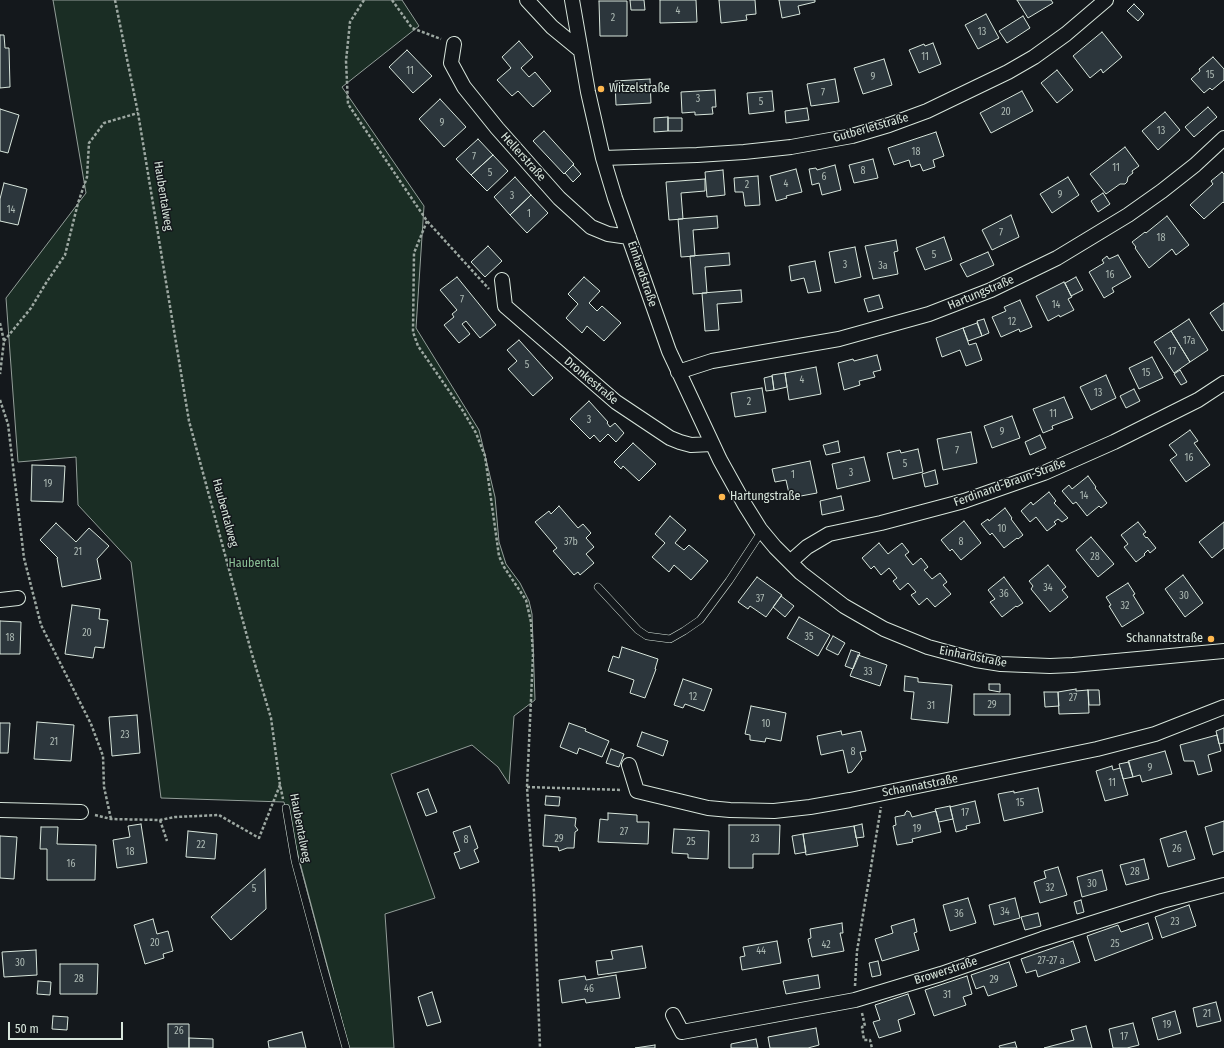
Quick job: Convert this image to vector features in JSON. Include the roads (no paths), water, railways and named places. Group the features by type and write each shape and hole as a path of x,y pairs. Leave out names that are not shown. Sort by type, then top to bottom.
{"street":[{"path":"527,0 552,27 580,50"},
{"name":"Einhardstraße","path":"572,0 580,50 603,158 661,329 678,372 712,444 745,505 762,531 790,562 813,583 844,606 884,630 928,647 976,660 1007,664 1050,666 1224,651"},
{"name":"Gutberletstraße","path":"603,158 697,155 791,147 852,136 889,125 927,111 1008,72 1034,57 1066,34 1106,0"},
{"name":"Hellerstraße","path":"454,44 451,63 464,87 497,128 559,198 591,227 608,234 629,237"},
{"name":"Hartungstraße","path":"678,372 712,361 838,339 929,314 991,290 1057,258 1128,215 1195,165 1224,138"},
{"name":"Dronkestraße","path":"502,280 504,306 622,406 670,438 691,445 712,444"},
{"name":"Ferdinand-Braun-Straße","path":"790,562 807,546 829,534 881,523 964,501 1044,473 1114,442 1191,404 1224,383"},
{"path":"0,600 18,598"},
{"name":"Schannatstraße","path":"629,764 637,790 708,808 774,811 810,807 883,793 1097,749 1155,734 1224,706"},
{"path":"0,810 81,812"},
{"name":"Browerstraße","path":"673,1015 682,1032 854,1000 941,974 1042,939 1147,906 1224,885"}],"lane":[{"path":"598,587 638,630 647,636 670,639 700,620 729,581 762,531"},
{"name":"Haubentalweg","path":"286,808 295,861 346,1048"}],"place":[{"name":"Witzelstraße","path":"601,89"},
{"name":"Hartungstraße","path":"722,497"},
{"name":"Schannatstraße","path":"1211,639"}],"park label":[{"name":"Haubental","path":"254,564"}]}
